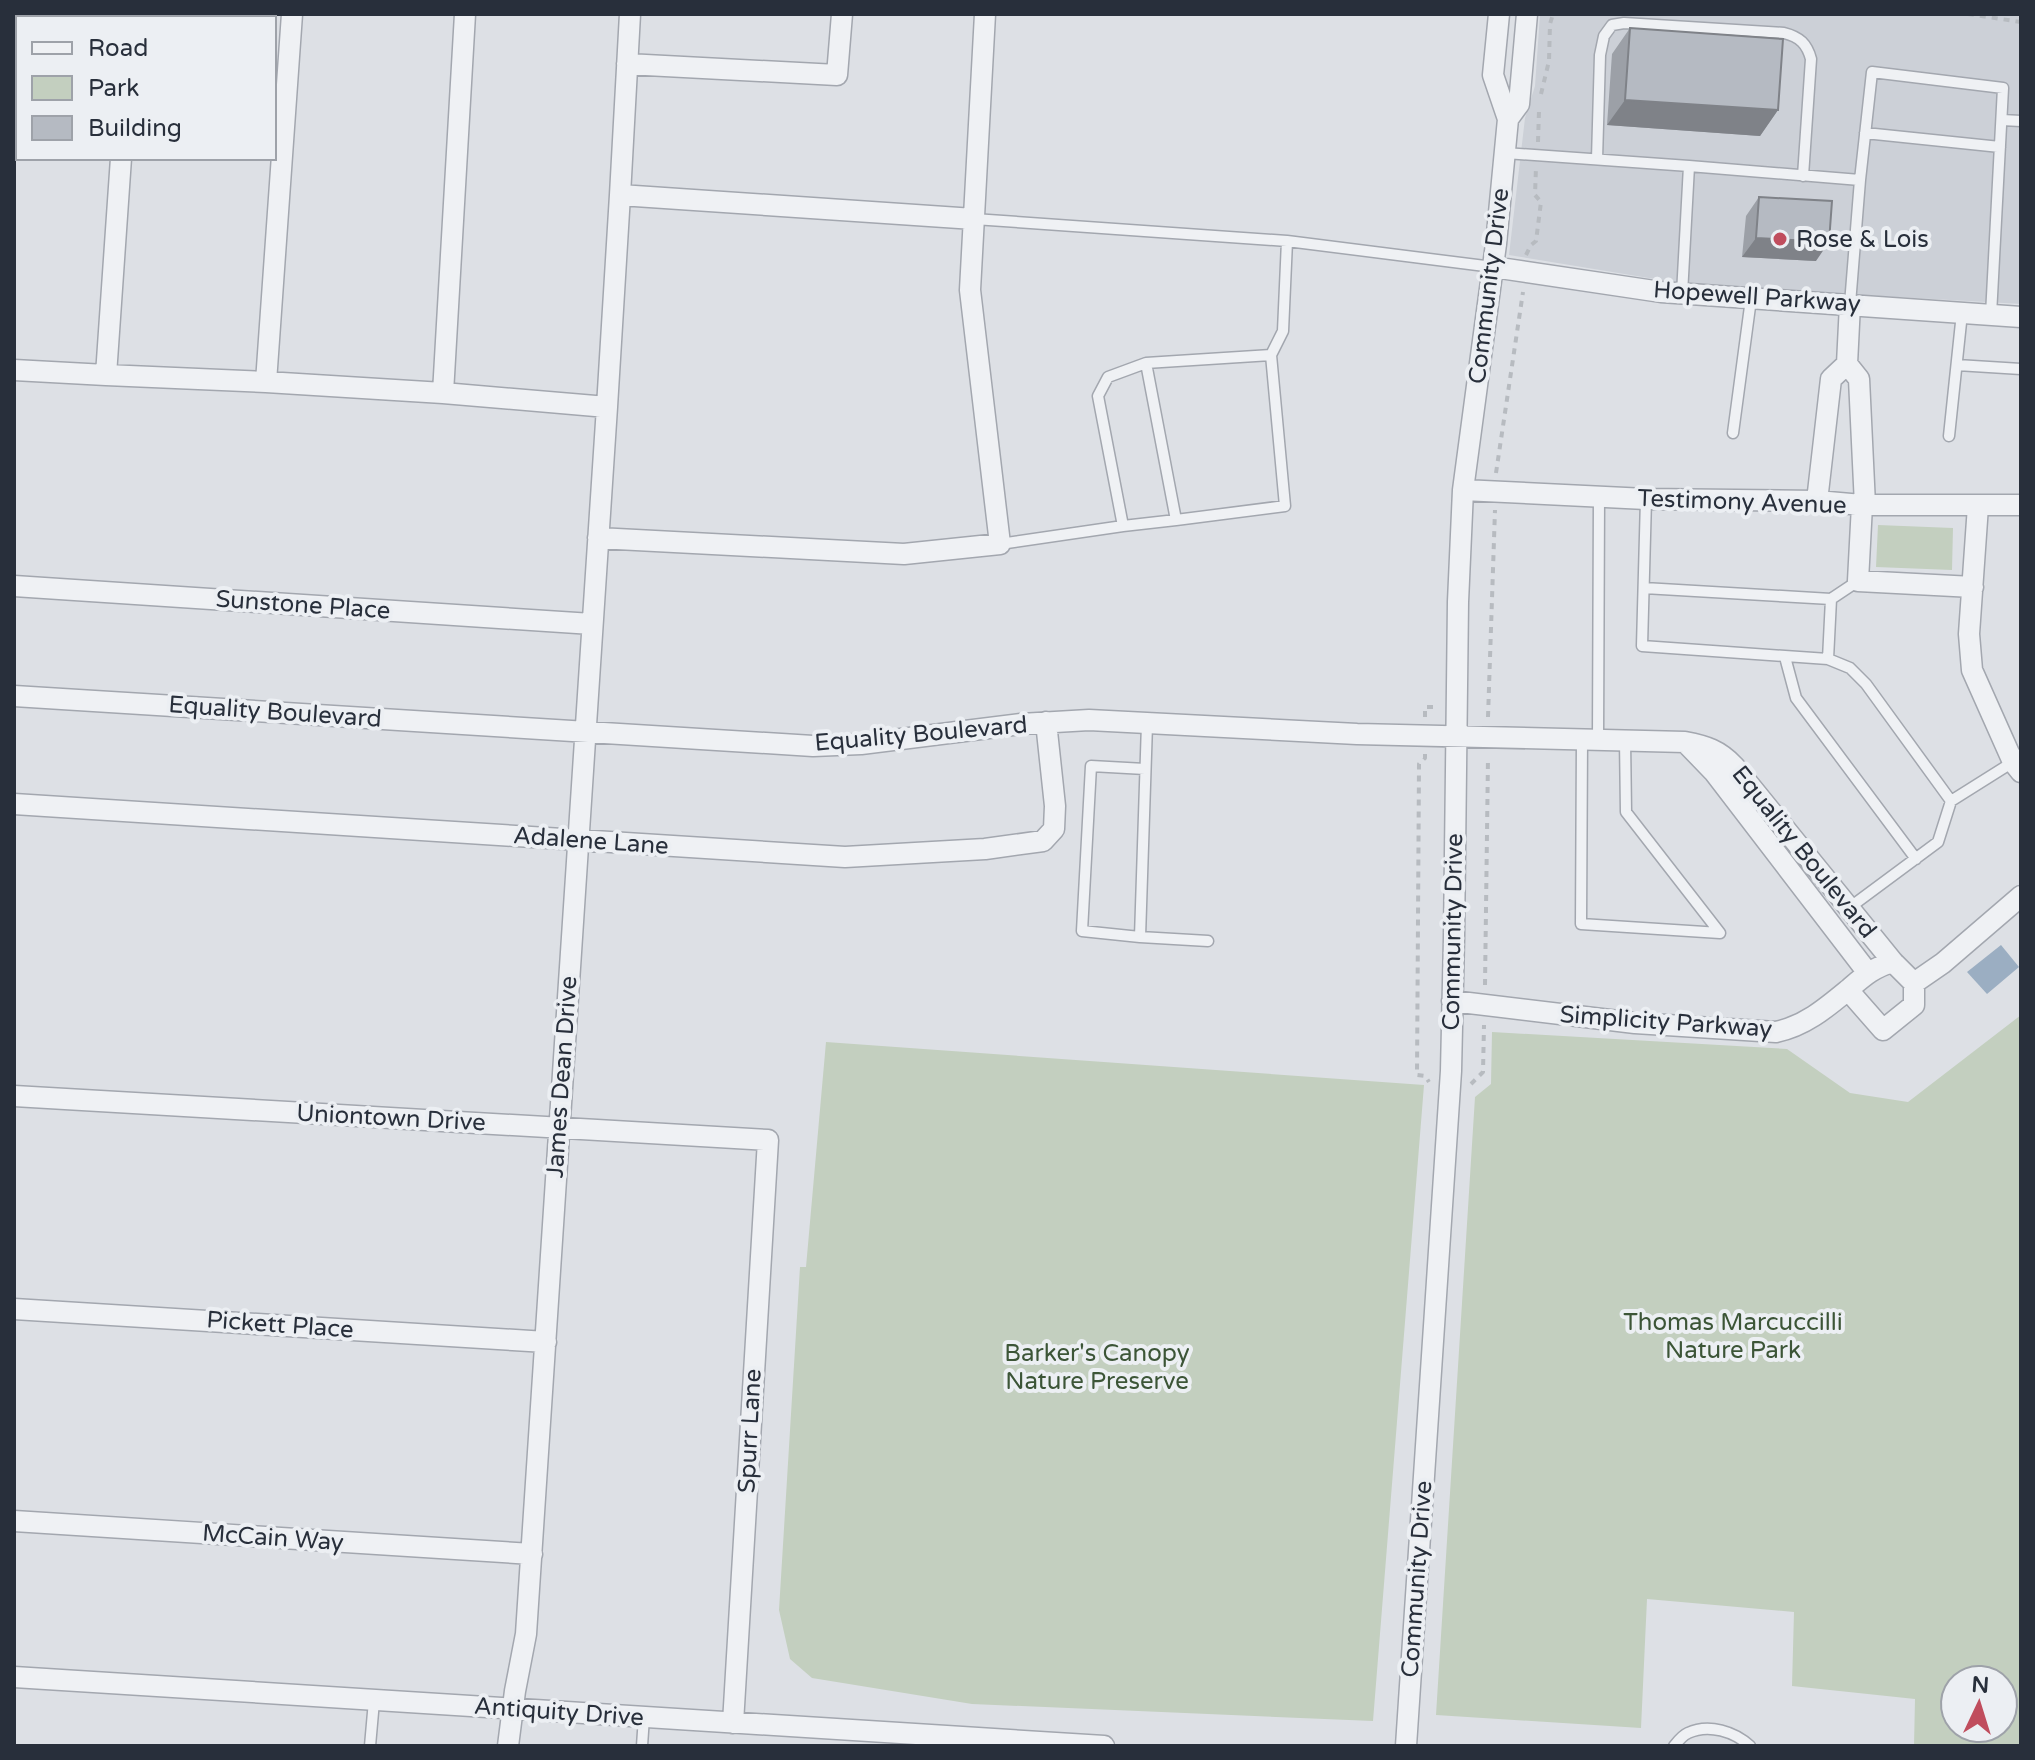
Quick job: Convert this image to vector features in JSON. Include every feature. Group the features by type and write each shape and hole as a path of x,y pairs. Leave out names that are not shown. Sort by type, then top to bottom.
{"street":[{"path":"266,382 292,14"},
{"path":"443,393 465,14"},
{"name":"James Dean Drive","path":"508,1746 526,1634 532,1554 630,14"},
{"path":"627,64 837,75 842,14"},
{"path":"598,538 904,554 1000,544 970,290 985,14"},
{"name":"Community Drive","path":"1406,1746 1451,1071 1458,602 1463,490 1493,267 1508,119 1493,75 1499,14"},
{"name":"Community Drive","path":"1508,119 1519,104 1527,14"},
{"path":"106,375 121,160"},
{"path":"620,195 974,219"},
{"name":"Hopewell Parkway","path":"1493,267 1682,294 2021,317"},
{"path":"1850,304 1847,364 1859,379 1864,505 1858,581 1973,587"},
{"path":"1817,501 1831,379 1847,364"},
{"path":"14,370 443,393 607,407"},
{"name":"Testimony Avenue","path":"1463,490 1864,505 2021,505"},
{"path":"1978,506 1969,634 1972,670 2018,762"},
{"name":"Sunstone Place","path":"14,586 592,624"},
{"name":"Equality Boulevard","path":"14,696 813,746 861,744 1046,722 1089,720 1357,734 1685,742 1709,746 1734,766 1893,962 1868,973 1848,990"},
{"name":"Adalene Lane","path":"14,804 845,857 985,849 1043,841 1054,829 1055,806 1046,722"},
{"name":"Equality Boulevard","path":"1685,742 1714,772 1868,973"},
{"path":"1914,983 1943,963 2021,896"},
{"path":"1848,990 1883,1030 1914,1005 1914,983 1893,962"},
{"name":"Simplicity Parkway","path":"1452,1001 1584,1018 1765,1033 1789,1029 1813,1018 1848,990"},
{"path":"14,1096 14,1109"},
{"name":"Uniontown Drive","path":"14,1096 768,1140"},
{"name":"Spurr Lane","path":"733,1723 768,1140"},
{"name":"Pickett Place","path":"14,1309 546,1342"},
{"name":"McCain Way","path":"14,1521 532,1554"},
{"name":"Antiquity Drive","path":"14,1677 1104,1746"}],"lane":[{"path":"1597,159 1600,55 1604,36 1612,25 1624,23 1788,33 1807,46 1811,59 1803,176"},
{"path":"1850,304 1872,72 2003,88 1991,315"},
{"path":"2002,120 2021,121"},
{"path":"1865,133 2000,147"},
{"path":"1505,153 1860,180"},
{"path":"1682,294 1689,166"},
{"path":"974,219 1287,241 1493,267"},
{"path":"1000,544 1285,506 1271,355 1283,331 1287,241"},
{"path":"1733,433 1751,299"},
{"path":"1949,436 1962,313"},
{"path":"1123,526 1098,396 1108,377 1146,363 1271,355"},
{"path":"1146,363 1176,520"},
{"path":"1957,365 2021,369"},
{"path":"1599,497 1581,924 1720,933 1626,812 1625,739"},
{"path":"1646,499 1642,646 1828,659 1850,668 1866,684 1951,801"},
{"path":"1644,588 1831,599 1858,581"},
{"path":"1828,659 1831,599"},
{"path":"1785,657 1796,698 1916,859"},
{"path":"1140,937 1147,724"},
{"path":"1849,908 1938,842 1951,801 2018,762"},
{"path":"1145,769 1091,766 1082,931 1208,941"},
{"path":"370,1746 374,1701"},
{"path":"642,1746 644,1717"},
{"path":"1674,1746 1686,1733 1699,1730 1729,1732 1750,1746"}],"path":[{"path":"1968,14 2021,22"},
{"path":"1433,1087 1425,1076 1417,1075 1419,764 1425,758 1425,707 1456,707"}],"shaded area":[{"path":"1540,14 2021,14 2021,304 1738,288 1667,281 1509,255 1525,118 1535,86"}],"green space":[{"path":"1878,525 1953,528 1952,570 1876,567"},
{"name":"Thomas Marcuccilli Nature Park","path":"2021,1015 2021,1746 1914,1746 1915,1699 1792,1686 1794,1612 1647,1599 1641,1728 1436,1715 1475,1097 1491,1084 1492,1032 1787,1049 1850,1093 1908,1102"},
{"name":"Barker's Canopy Nature Preserve","path":"826,1042 1424,1085 1373,1721 972,1704 812,1678 790,1659 779,1610 800,1267 806,1267"}],"water":[{"path":"2001,945 2019,967 1987,994 1967,972"}],"building":[{"path":"1630,28 1783,39 1778,110 1625,100"},
{"path":"1759,197 1832,201 1829,242 1756,238"}],"place":[{"name":"Rose & Lois","path":"1780,239"}]}
